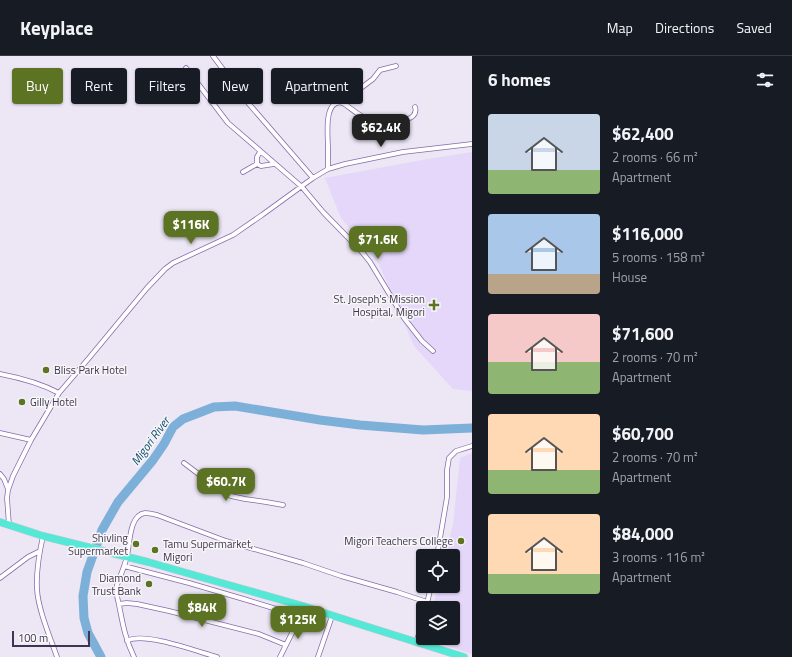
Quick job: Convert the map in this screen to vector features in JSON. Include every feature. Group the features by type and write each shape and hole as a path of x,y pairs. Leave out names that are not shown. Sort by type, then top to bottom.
{"highway":[{"path":"0,522 43,536 109,553 127,556 303,606 416,643"},
{"path":"423,645 464,657"}],"street":[{"path":"213,56 249,104 314,178"},
{"path":"363,86 373,79 380,70 396,66"},
{"path":"200,86 228,123 302,187 313,201 354,243 370,262 404,318 422,342 433,351"},
{"path":"328,169 327,121 332,107 336,104"},
{"path":"344,104 370,121 379,122 410,118 416,112 415,107"},
{"path":"9,525 7,498 13,476 31,440 59,393 147,288 165,269 183,258 233,235 328,169 403,152 472,144"},
{"path":"256,164 257,157 260,152"},
{"path":"256,164 261,166 274,164"},
{"path":"243,172 256,164"},
{"path":"0,374 32,381 59,393"},
{"path":"0,433 31,440"},
{"path":"438,549 447,497 447,470 449,458 456,450 472,446"},
{"path":"184,463 213,485 231,496 283,505"},
{"path":"0,474 4,479 8,490"},
{"path":"134,657 123,627 117,590 127,556 129,540 135,520 144,513 150,513 194,528 226,541 303,563 424,601"},
{"path":"43,536 37,564 36,577 38,600 57,657"},
{"path":"0,578 28,557 40,551"},
{"path":"124,566 201,586 299,616"},
{"path":"119,604 137,604 169,611 259,634 286,644"},
{"path":"280,657 303,606"},
{"path":"320,657 332,616"},
{"path":"127,641 138,638 163,641 217,657"}],"shaded area":[{"name":"St. Joseph's Mission Hospital, Migori","path":"472,152 472,391 453,389 414,346 379,264 341,218 325,178"},
{"name":"Migori Teachers College","path":"472,453 472,654 444,645 460,645 460,601 435,601 436,593 460,593 460,549 447,549 453,525 460,458"}],"waterway":[{"name":"Migori River","path":"101,657 88,633 84,618 83,596 87,572 102,530 118,502 153,460 173,427 183,419 214,407 235,406 360,425 423,430 472,428"}],"place":[{"name":"St. Joseph's Mission Hospital, Migori","path":"434,305"},
{"name":"Bliss Park Hotel","path":"46,370"},
{"name":"Gilly Hotel","path":"22,402"},
{"name":"Migori Teachers College","path":"461,541"},
{"name":"Shivling Supermarket","path":"136,544"},
{"name":"Tamu Supermarket, Migori","path":"155,550"},
{"name":"Diamond Trust Bank","path":"149,584"}]}
